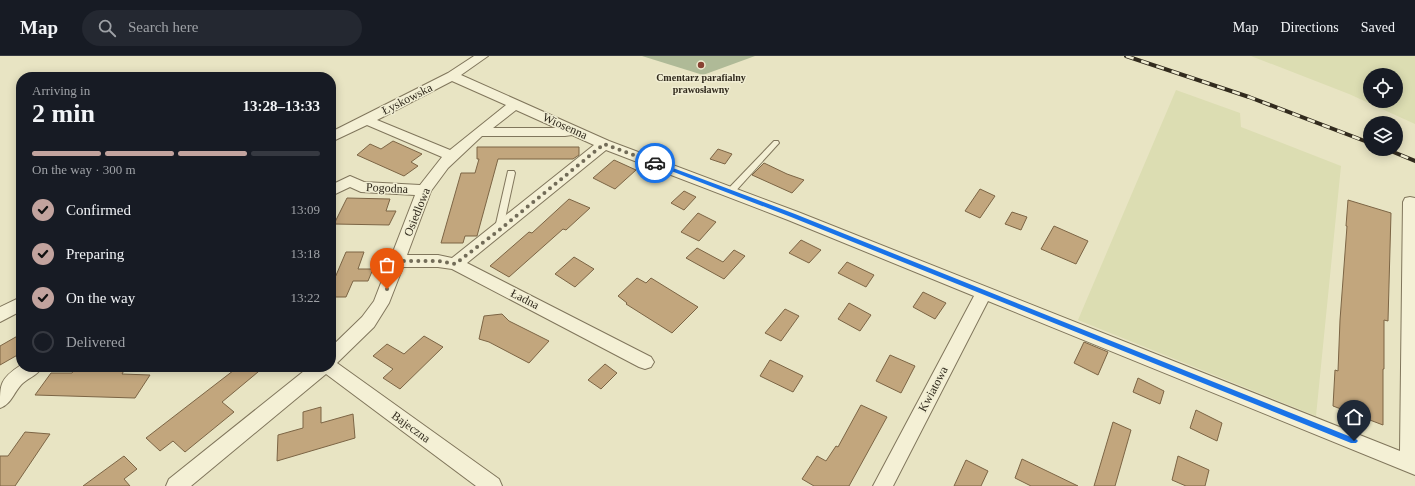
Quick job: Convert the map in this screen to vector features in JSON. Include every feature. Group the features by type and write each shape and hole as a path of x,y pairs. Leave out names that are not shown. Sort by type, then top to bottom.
{"street":[{"name":"Łyskowska","path":"336,135 452,76 482,56"},
{"name":"Wiosenna","path":"452,76 604,144 984,292 1413,465"},
{"name":"Osiedlowa","path":"336,353 368,322 381,303 424,190 432,176 452,156 515,104"},
{"path":"366,120 452,156"},
{"path":"481,132 565,132 573,130"},
{"path":"455,264 498,231 604,144"},
{"name":"Pogodna","path":"336,188 350,181 361,188 424,190"},
{"path":"1410,202 1413,465"},
{"name":"Ładna","path":"398,261 438,261 455,264 645,362"},
{"name":"Kwiatowa","path":"883,486 984,292"},
{"path":"0,315 16,306"},
{"path":"0,400 16,378 25,372"},
{"path":"176,486 316,372"},
{"name":"Bajeczna","path":"336,372 492,486"}],"lane":[{"path":"730,192 776,143"},
{"path":"498,231 511,173"}],"green space":[{"name":"Cmentarz parafialny prawosławny","path":"642,56 755,56 703,75"},
{"path":"1251,56 1415,56 1415,124 1403,119 1403,116 1397,116 1380,108 1403,108 1403,68 1363,68 1363,100"},
{"path":"1176,90 1240,113 1241,127 1341,166 1316,416 1078,320"}],"building":[{"path":"393,141 422,154 411,162 418,166 404,176 357,155 370,144 381,149"},
{"path":"477,147 579,147 579,155 573,159 498,159 477,236 465,236 463,243 441,243 461,173 475,173 479,159 477,159"},
{"path":"718,149 732,154 725,164 710,159"},
{"path":"614,160 636,170 615,189 593,178"},
{"path":"764,163 804,180 792,193 752,175"},
{"path":"980,189 995,196 980,218 965,211"},
{"path":"684,191 696,197 684,210 671,203"},
{"path":"347,198 390,199 386,211 396,211 389,225 336,224 336,220"},
{"path":"569,199 590,208 566,230 563,229 509,277 490,266 529,232 532,233"},
{"path":"1348,200 1391,213 1388,321 1384,320 1383,425 1333,406 1335,370 1338,371"},
{"path":"1012,212 1027,217 1021,230 1005,224"},
{"path":"698,213 716,222 699,241 681,232"},
{"path":"1054,226 1088,241 1076,264 1041,249"},
{"path":"801,240 821,250 809,263 789,253"},
{"path":"697,248 723,262 734,250 745,256 724,279 686,258"},
{"path":"346,252 364,252 358,269 373,269 368,281 353,281 346,297 336,297 336,275"},
{"path":"574,257 594,269 575,287 555,274"},
{"path":"847,262 874,275 866,287 838,273"},
{"path":"637,278 646,283 651,278 698,307 672,333 626,304 627,303 618,296"},
{"path":"923,292 946,303 935,319 913,307"},
{"path":"849,303 871,315 860,331 838,319"},
{"path":"785,309 799,316 781,341 765,333"},
{"path":"502,314 509,321 549,341 529,363 489,342 479,339 484,316"},
{"path":"424,336 443,347 400,389 383,378 393,369 373,356 387,344 404,354"},
{"path":"16,337 16,356 0,365 0,346"},
{"path":"1084,342 1108,352 1098,375 1074,363"},
{"path":"890,355 915,366 901,393 876,381"},
{"path":"770,360 803,376 793,392 760,376"},
{"path":"605,364 617,373 601,389 588,380"},
{"path":"123,372 122,374 150,375 135,398 35,395 51,373"},
{"path":"232,372 258,372 222,402 234,412 185,452 173,441 160,451 146,438"},
{"path":"1138,378 1164,391 1160,404 1133,392"},
{"path":"861,405 887,417 849,486 814,486 802,479 817,456 826,461 836,446 838,447"},
{"path":"321,407 321,423 353,414 355,438 277,461 278,435 303,428 303,412"},
{"path":"1196,410 1222,423 1217,441 1190,428"},
{"path":"1113,422 1131,430 1115,486 1094,486"},
{"path":"25,432 50,434 15,486 0,486 0,456 8,456"},
{"path":"124,456 137,469 124,479 130,486 83,486"},
{"path":"1178,456 1209,470 1205,486 1186,486 1172,480"},
{"path":"1022,459 1078,486 1031,486 1015,478"},
{"path":"966,460 988,471 981,486 954,486"}],"railway":[{"path":"1126,56 1249,97 1363,140"},
{"path":"1403,156 1415,161"}],"way so far":[{"path":"387,289 398,261 438,261 455,264 498,231 604,144 655,163"}],"place":[{"name":"Cmentarz parafialny prawosławny","path":"701,65"}],"route":[{"path":"655,163 793,216 1354,441"}]}
